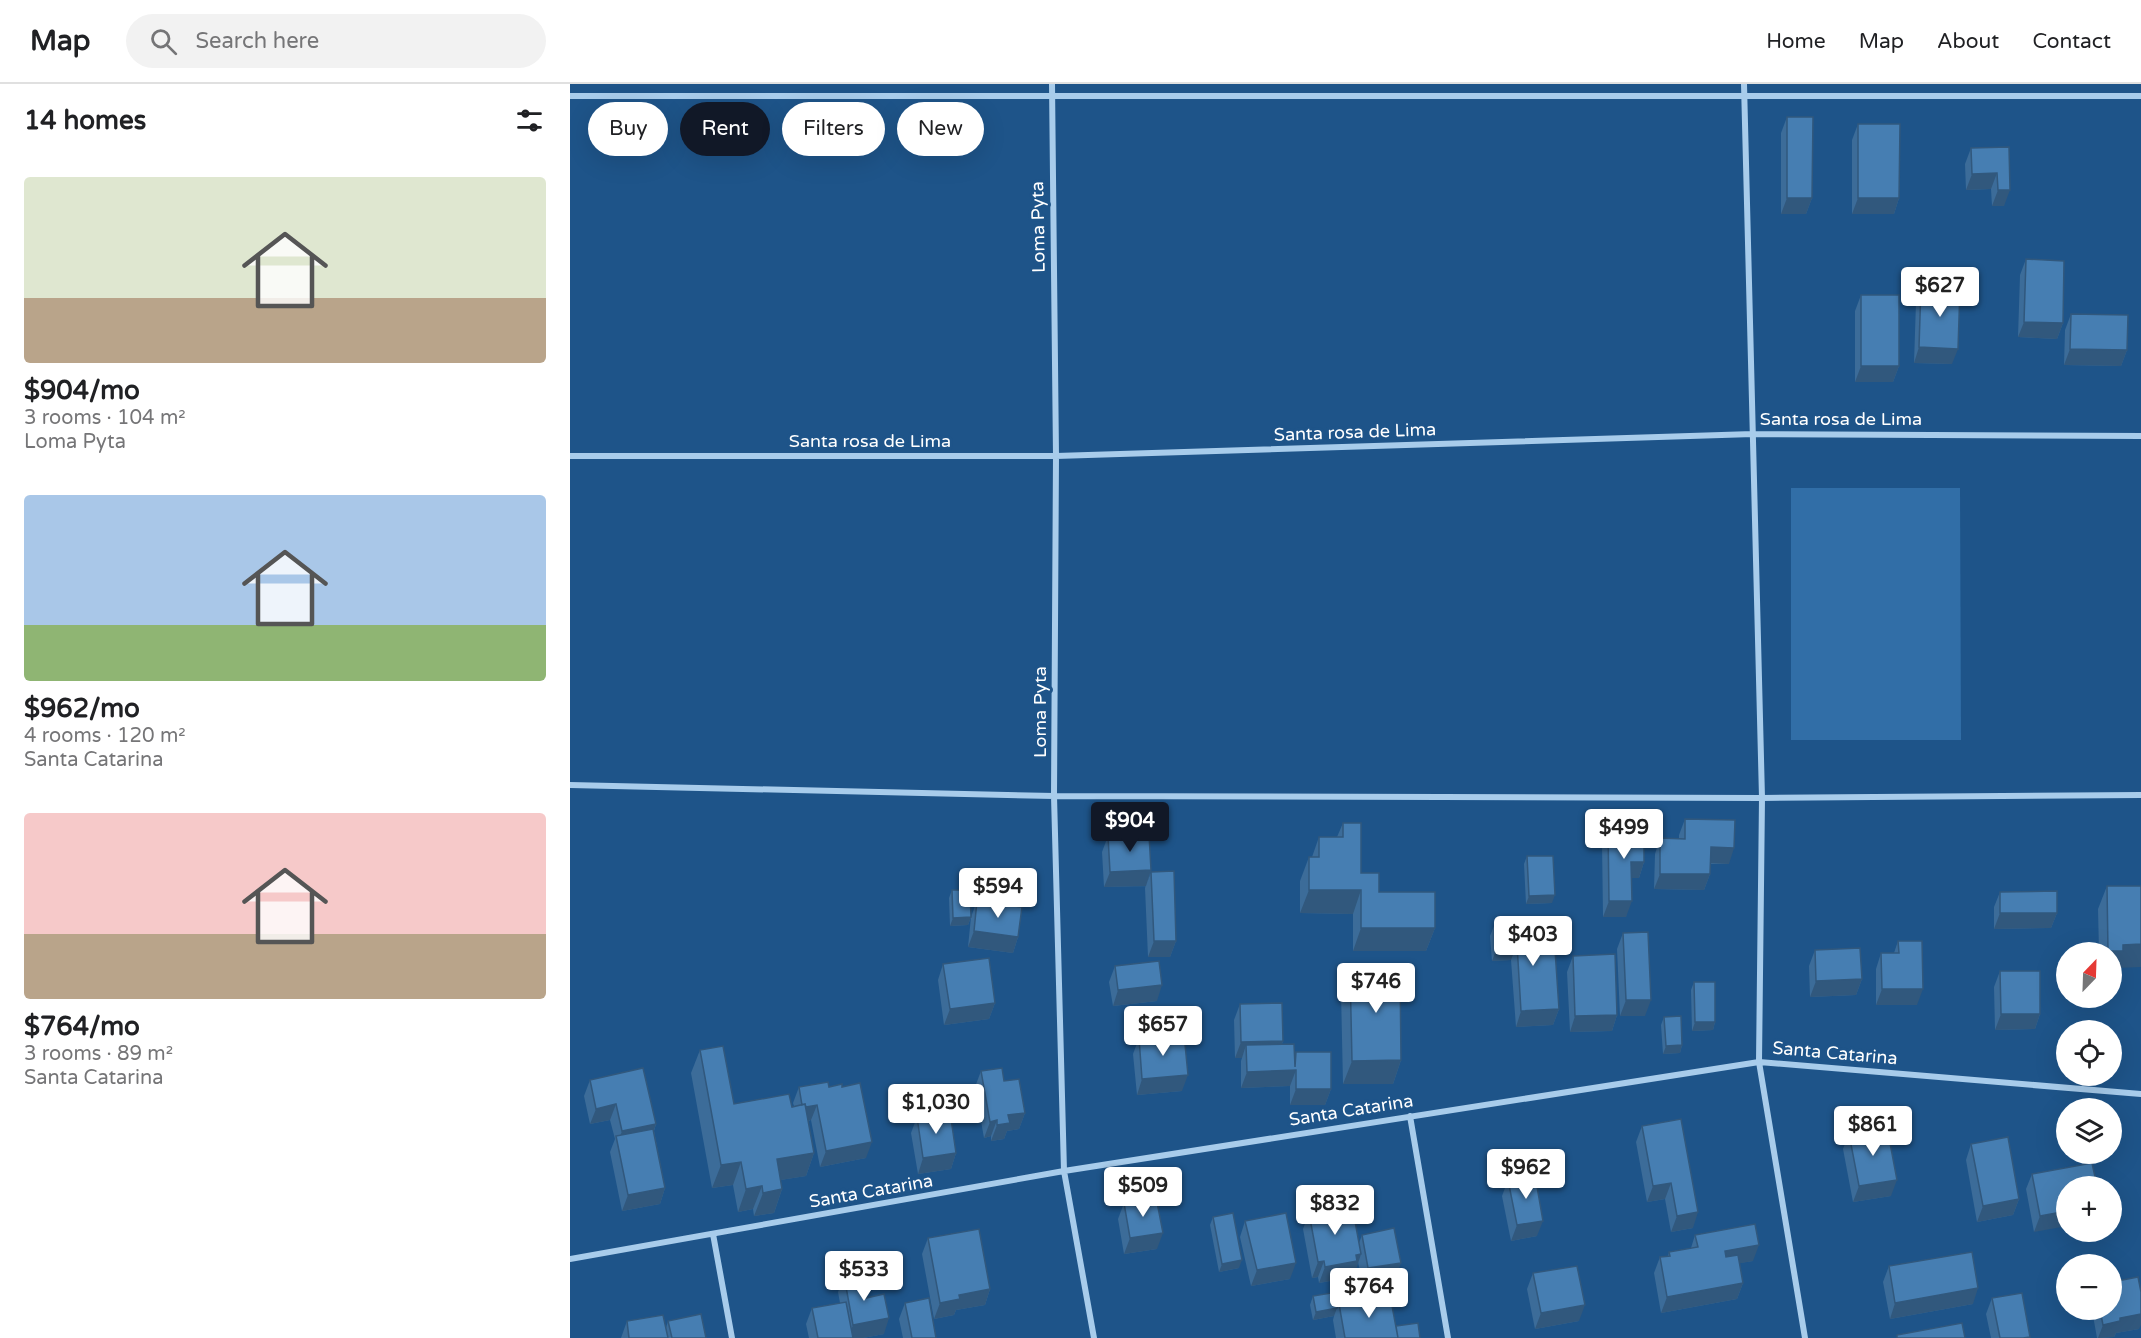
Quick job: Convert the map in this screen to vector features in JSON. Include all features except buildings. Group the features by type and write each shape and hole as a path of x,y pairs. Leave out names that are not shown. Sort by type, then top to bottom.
{"street":[{"name":"Loma Pyta","path":"1052,84 1056,456 1054,796 1064,1171 1094,1338"},
{"path":"1744,84 1762,798 1759,1062 1805,1338"},
{"path":"570,96 2141,96"},
{"name":"Santa rosa de Lima","path":"570,456 1056,456 1753,434 2141,436"},
{"path":"570,785 1054,796 1762,798 2141,795"},
{"name":"Santa Catarina","path":"570,1259 1064,1171 1759,1062 2141,1094"},
{"path":"1410,1116 1448,1338"},
{"path":"713,1234 732,1338"}],"shaded area":[{"path":"1791,488 1960,488 1961,740 1791,740"}]}
